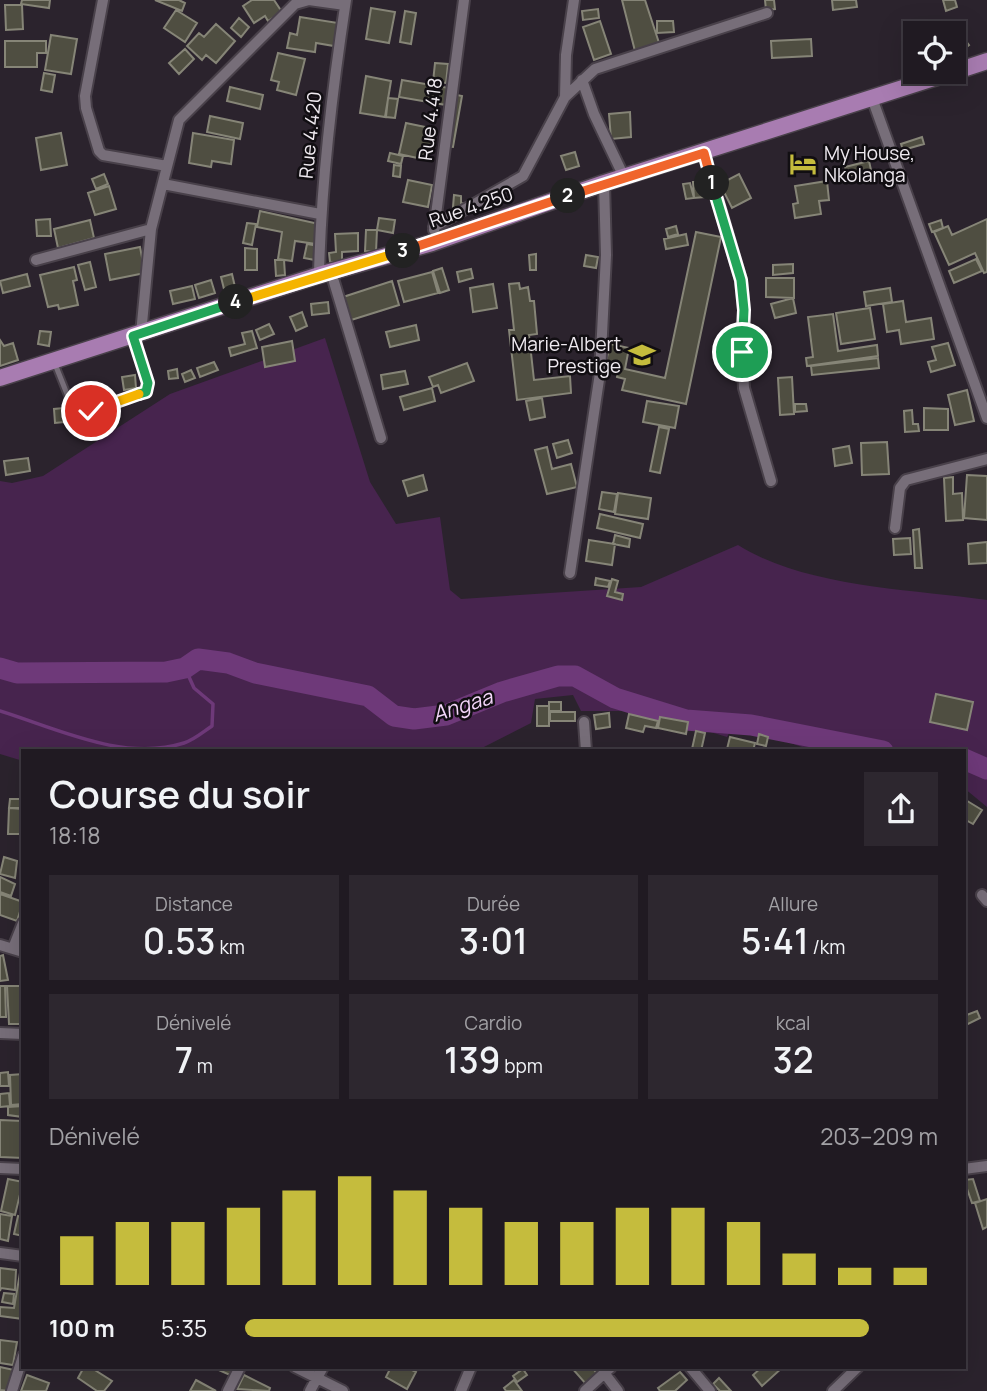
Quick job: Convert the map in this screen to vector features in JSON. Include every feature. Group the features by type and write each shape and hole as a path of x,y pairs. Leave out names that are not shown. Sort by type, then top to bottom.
{"main road":[{"name":"Rue 4.250","path":"966,68 987,61"},
{"name":"Rue 4.250","path":"1,375 137,335 433,235 704,153 916,84"}],"street":[{"path":"103,0 85,96 99,151 103,155 167,166"},
{"path":"137,335 151,229 179,120 295,4 309,0 345,2"},
{"name":"Rue 4.418","path":"433,235 464,0"},
{"path":"565,97 566,54 574,0"},
{"name":"Rue 4.420","path":"345,2 333,83 320,214 325,273 380,438"},
{"path":"433,235 523,176 565,97 596,69 624,57 767,13"},
{"path":"582,80 594,114 624,177"},
{"path":"872,98 987,418"},
{"path":"704,153 741,280 744,310 744,388 771,481"},
{"path":"570,573 600,373 606,255 604,183"},
{"path":"163,184 320,214"},
{"path":"36,260 151,229"},
{"path":"895,528 900,488 906,480 987,459"},
{"path":"584,722 586,749"},
{"path":"0,946 18,950"},
{"path":"0,1033 21,1034"},
{"path":"966,1169 987,1166"},
{"path":"0,1168 21,1169"},
{"path":"0,1253 21,1256"},
{"path":"12,1391 21,1362"},
{"path":"228,1391 239,1369"},
{"path":"461,1391 470,1369"},
{"path":"692,1369 710,1391"},
{"path":"833,1391 856,1369"},
{"path":"585,1391 608,1370 618,1391"},
{"path":"310,1391 320,1372 343,1391"}],"lane":[{"path":"54,361 74,409 91,411 146,392 148,383 137,335"}],"shaded area":[{"path":"325,338 370,482 396,524 440,517 450,590 461,599 641,587 738,545 794,570 826,578 987,600 987,807 966,790 966,749 808,749 734,724 727,737 641,711 581,711 573,695 535,699 531,723 480,749 21,749 21,760 0,754 0,481 12,483 43,476 170,394"}],"building":[{"path":"22,0 50,0 49,8 21,4"},
{"path":"155,0 179,0 185,3 182,11"},
{"path":"252,0 274,0 282,12 268,21 265,16 254,23 243,6"},
{"path":"622,0 645,0 661,49 636,55"},
{"path":"765,0 774,0 775,9 766,10"},
{"path":"832,0 856,0 857,7 833,10"},
{"path":"943,0 955,0 957,7 946,11"},
{"path":"5,5 22,5 23,29 6,30"},
{"path":"371,8 395,12 389,43 366,39"},
{"path":"598,9 599,18 583,20 582,11"},
{"path":"176,10 197,23 185,42 164,28"},
{"path":"405,11 416,13 411,44 400,42"},
{"path":"300,17 338,23 334,46 316,43 315,52 287,48 290,33 297,35"},
{"path":"239,18 249,27 241,37 231,28"},
{"path":"600,21 611,54 594,60 583,27"},
{"path":"657,21 673,21 674,32 657,33"},
{"path":"216,24 235,41 216,63 206,55 202,60 187,46 199,33 204,37"},
{"path":"51,35 77,39 71,74 45,70"},
{"path":"811,39 812,56 772,58 771,41"},
{"path":"5,41 46,41 46,53 37,53 37,67 5,67"},
{"path":"185,49 194,59 179,74 169,63"},
{"path":"278,53 305,59 296,95 277,90 279,82 271,80"},
{"path":"435,63 448,64 446,83 433,82"},
{"path":"44,73 55,75 52,92 41,90"},
{"path":"366,76 391,81 385,117 360,113"},
{"path":"402,80 449,88 446,105 399,97"},
{"path":"230,87 263,95 260,109 227,101"},
{"path":"452,94 462,96 453,147 443,146"},
{"path":"388,98 398,99 395,118 386,117"},
{"path":"630,112 631,137 611,139 609,114"},
{"path":"210,116 243,123 240,139 207,132"},
{"path":"406,123 435,129 429,152 423,151 422,159 399,154"},
{"path":"61,133 67,165 41,170 36,138"},
{"path":"193,133 234,140 231,164 212,161 211,167 189,163"},
{"path":"922,137 924,144 903,150 901,144"},
{"path":"575,152 579,166 566,170 561,156"},
{"path":"390,153 403,156 401,164 388,161"},
{"path":"869,161 871,170 847,176 845,167"},
{"path":"394,165 401,166 400,177 393,176"},
{"path":"104,174 108,184 96,189 92,179"},
{"path":"739,174 751,198 732,208 720,184"},
{"path":"408,180 432,185 428,207 403,202"},
{"path":"827,181 829,200 819,201 821,214 795,218 793,204 798,203 795,186"},
{"path":"693,182 704,182 705,197 694,198"},
{"path":"690,183 694,198 686,199 683,184"},
{"path":"109,186 116,209 95,215 88,193"},
{"path":"454,195 461,196 461,203 469,204 469,209 453,207"},
{"path":"260,211 319,224 316,244 295,241 292,261 278,259 282,232 257,227"},
{"path":"379,218 395,220 393,233 377,230"},
{"path":"50,219 51,236 37,236 36,220"},
{"path":"987,219 987,272 984,273 975,253 949,265 934,232 948,226 952,235"},
{"path":"90,220 94,238 58,248 54,229"},
{"path":"941,220 943,228 932,232 929,224"},
{"path":"247,223 256,224 252,245 243,243"},
{"path":"676,226 678,234 668,237 666,229"},
{"path":"366,230 377,230 376,252 365,251"},
{"path":"696,232 721,237 686,404 622,390 625,379 617,377 618,368 605,366 610,344 629,348 625,369 665,378"},
{"path":"358,233 358,251 342,252 342,262 330,262 329,253 336,252 335,234"},
{"path":"686,234 688,245 666,249 664,239"},
{"path":"307,244 319,246 315,260 304,258"},
{"path":"140,247 145,273 110,280 105,254"},
{"path":"245,248 257,249 257,270 245,270"},
{"path":"536,254 536,270 530,270 529,255"},
{"path":"586,255 598,257 596,268 584,266"},
{"path":"976,259 982,271 954,283 949,271"},
{"path":"275,260 284,260 285,275 276,276"},
{"path":"90,262 96,287 85,290 78,265"},
{"path":"793,264 793,273 773,275 773,265"},
{"path":"74,267 77,280 73,281 78,305 59,309 58,305 48,307 40,275"},
{"path":"442,268 449,290 440,293 433,271"},
{"path":"471,269 473,278 459,282 457,272"},
{"path":"432,272 438,293 404,302 398,281"},
{"path":"27,274 30,286 3,293 0,281"},
{"path":"232,274 235,287 224,289 221,277"},
{"path":"766,278 794,278 794,298 766,297"},
{"path":"211,280 215,293 199,298 195,285"},
{"path":"392,281 399,305 348,321 340,298"},
{"path":"519,283 520,289 528,287 530,301 534,301 537,334 529,335 534,380 570,376 571,393 517,400 509,330 514,330 509,284"},
{"path":"493,284 497,308 473,312 470,288"},
{"path":"192,286 195,299 173,304 170,291"},
{"path":"890,288 892,302 866,306 864,292"},
{"path":"793,298 796,313 775,318 771,304"},
{"path":"903,301 906,322 931,318 934,339 901,344 899,330 887,332 883,304"},
{"path":"328,302 329,313 312,315 311,304"},
{"path":"870,308 875,339 841,344 836,313"},
{"path":"302,312 307,326 296,331 290,317"},
{"path":"833,314 838,351 877,345 878,356 807,366 806,358 813,357 808,317"},
{"path":"269,324 274,334 260,340 256,330"},
{"path":"416,325 419,340 390,347 386,332"},
{"path":"40,331 51,332 49,346 38,344"},
{"path":"252,331 257,348 231,356 229,348 245,344 242,333"},
{"path":"0,340 4,346 13,343 18,360 0,366"},
{"path":"292,341 295,361 265,367 262,347"},
{"path":"948,343 955,365 931,372 928,362 936,360 932,347"},
{"path":"878,358 879,368 812,375 811,366"},
{"path":"214,362 218,370 200,377 197,368"},
{"path":"467,363 474,381 441,393 438,385 433,387 429,377"},
{"path":"177,369 178,378 169,379 168,371"},
{"path":"191,370 195,378 185,382 182,374"},
{"path":"405,371 408,384 383,389 381,375"},
{"path":"135,375 136,388 124,390 122,377"},
{"path":"792,377 794,414 780,415 778,378"},
{"path":"432,388 435,401 404,410 400,397"},
{"path":"967,390 974,421 955,425 948,395"},
{"path":"542,398 545,417 530,420 526,401"},
{"path":"647,401 679,406 675,428 643,422"},
{"path":"795,404 806,404 807,411 795,412"},
{"path":"63,408 64,422 55,423 54,409"},
{"path":"924,408 948,409 948,430 924,430"},
{"path":"912,410 913,424 918,424 919,431 905,432 904,411"},
{"path":"659,427 669,429 660,473 650,471"},
{"path":"568,440 572,453 557,458 553,444"},
{"path":"887,442 889,474 862,475 861,443"},
{"path":"849,446 852,463 835,466 833,449"},
{"path":"547,447 552,469 571,464 577,487 547,494 535,450"},
{"path":"28,458 30,471 6,475 4,461"},
{"path":"423,475 427,490 408,496 403,481"},
{"path":"967,475 987,476 987,520 964,518"},
{"path":"953,477 953,494 962,493 963,520 946,521 944,478"},
{"path":"602,492 617,494 614,512 599,509"},
{"path":"618,493 651,498 648,519 615,514"},
{"path":"600,514 643,524 640,538 597,528"},
{"path":"919,529 922,568 915,568 913,530"},
{"path":"615,535 630,539 629,547 613,544"},
{"path":"910,538 911,554 894,555 893,539"},
{"path":"589,540 615,544 612,565 586,561"},
{"path":"987,542 987,563 969,564 968,544"},
{"path":"596,578 610,581 608,587 595,585"},
{"path":"612,579 618,581 615,592 623,594 622,600 607,596"},
{"path":"936,694 973,702 967,730 930,722"},
{"path":"549,702 561,702 561,711 549,711"},
{"path":"537,706 549,706 549,726 537,726"},
{"path":"550,712 575,712 575,721 550,721"},
{"path":"609,713 610,727 596,729 594,715"},
{"path":"629,714 658,721 656,728 645,726 643,732 626,728"},
{"path":"660,717 688,722 686,734 658,728"},
{"path":"696,731 705,733 701,749 692,749"},
{"path":"759,734 768,737 766,746 757,744"},
{"path":"730,737 755,743 754,749 727,749"},
{"path":"10,799 21,799 21,808 9,808"},
{"path":"966,800 982,810 973,824 966,820"},
{"path":"9,808 21,809 21,834 8,834"},
{"path":"4,857 17,861 15,878 0,874"},
{"path":"0,877 15,884 11,896 0,892"},
{"path":"0,894 21,901 17,921 0,915"},
{"path":"3,955 8,980 0,981 0,956"},
{"path":"0,986 5,986 6,1017 0,1017"},
{"path":"7,986 21,986 21,1024 9,1024"},
{"path":"977,1011 980,1018 966,1025 966,1015"},
{"path":"8,1072 9,1086 0,1086 0,1073"},
{"path":"21,1074 21,1104 11,1105 10,1075"},
{"path":"9,1093 10,1106 0,1107 0,1094"},
{"path":"21,1106 21,1117 8,1115 8,1107"},
{"path":"0,1120 21,1121 21,1158 0,1157"},
{"path":"8,1179 21,1182 15,1215 1,1211"},
{"path":"973,1179 980,1201 972,1203 966,1180"},
{"path":"987,1199 987,1227 983,1229 975,1203"},
{"path":"0,1214 12,1216 8,1241 0,1239"},
{"path":"18,1216 21,1217 21,1236 14,1234"},
{"path":"21,1267 21,1319 0,1316 0,1307 14,1308"},
{"path":"0,1268 16,1270 15,1290 1,1288 0,1291"},
{"path":"4,1293 14,1294 13,1304 2,1302"},
{"path":"0,1340 17,1342 13,1365 0,1363"},
{"path":"0,1367 14,1370 8,1391 0,1390"},
{"path":"83,1369 93,1369 112,1381 104,1391 97,1391 78,1378"},
{"path":"216,1369 233,1369 230,1375"},
{"path":"390,1369 410,1369 416,1372 407,1389 386,1377"},
{"path":"523,1369 527,1375 517,1382 513,1376"},
{"path":"573,1369 593,1369 597,1374 585,1383"},
{"path":"760,1369 781,1369 762,1386 753,1375"},
{"path":"680,1372 687,1380 675,1391 660,1391 658,1388"},
{"path":"27,1375 49,1383 46,1391 21,1391"},
{"path":"244,1375 270,1388 269,1391 237,1389"},
{"path":"719,1378 731,1391 720,1391 713,1384"},
{"path":"196,1380 216,1391 190,1391"},
{"path":"514,1380 522,1391 506,1391 504,1388"}],"waterway":[{"name":"Angaa","path":"0,668 17,673 166,672 185,668 198,659 228,663 255,673 368,696 394,716 414,719 446,715 502,692 558,676 575,676 615,698 686,720 751,725 873,749"},
{"path":"0,711 114,746 138,749 184,743 212,726 213,704 194,688 185,668"},
{"name":"Angaa","path":"966,760 987,769"}],"place":[{"name":"My House, Nkolanga","path":"803,164"},
{"name":"Marie-Albert Prestige","path":"642,355"}],"route":[{"path":"91,411 146,392 148,383 133,336 319,275 432,243 604,183 704,153 718,209 741,280 744,310 742,352"}]}
